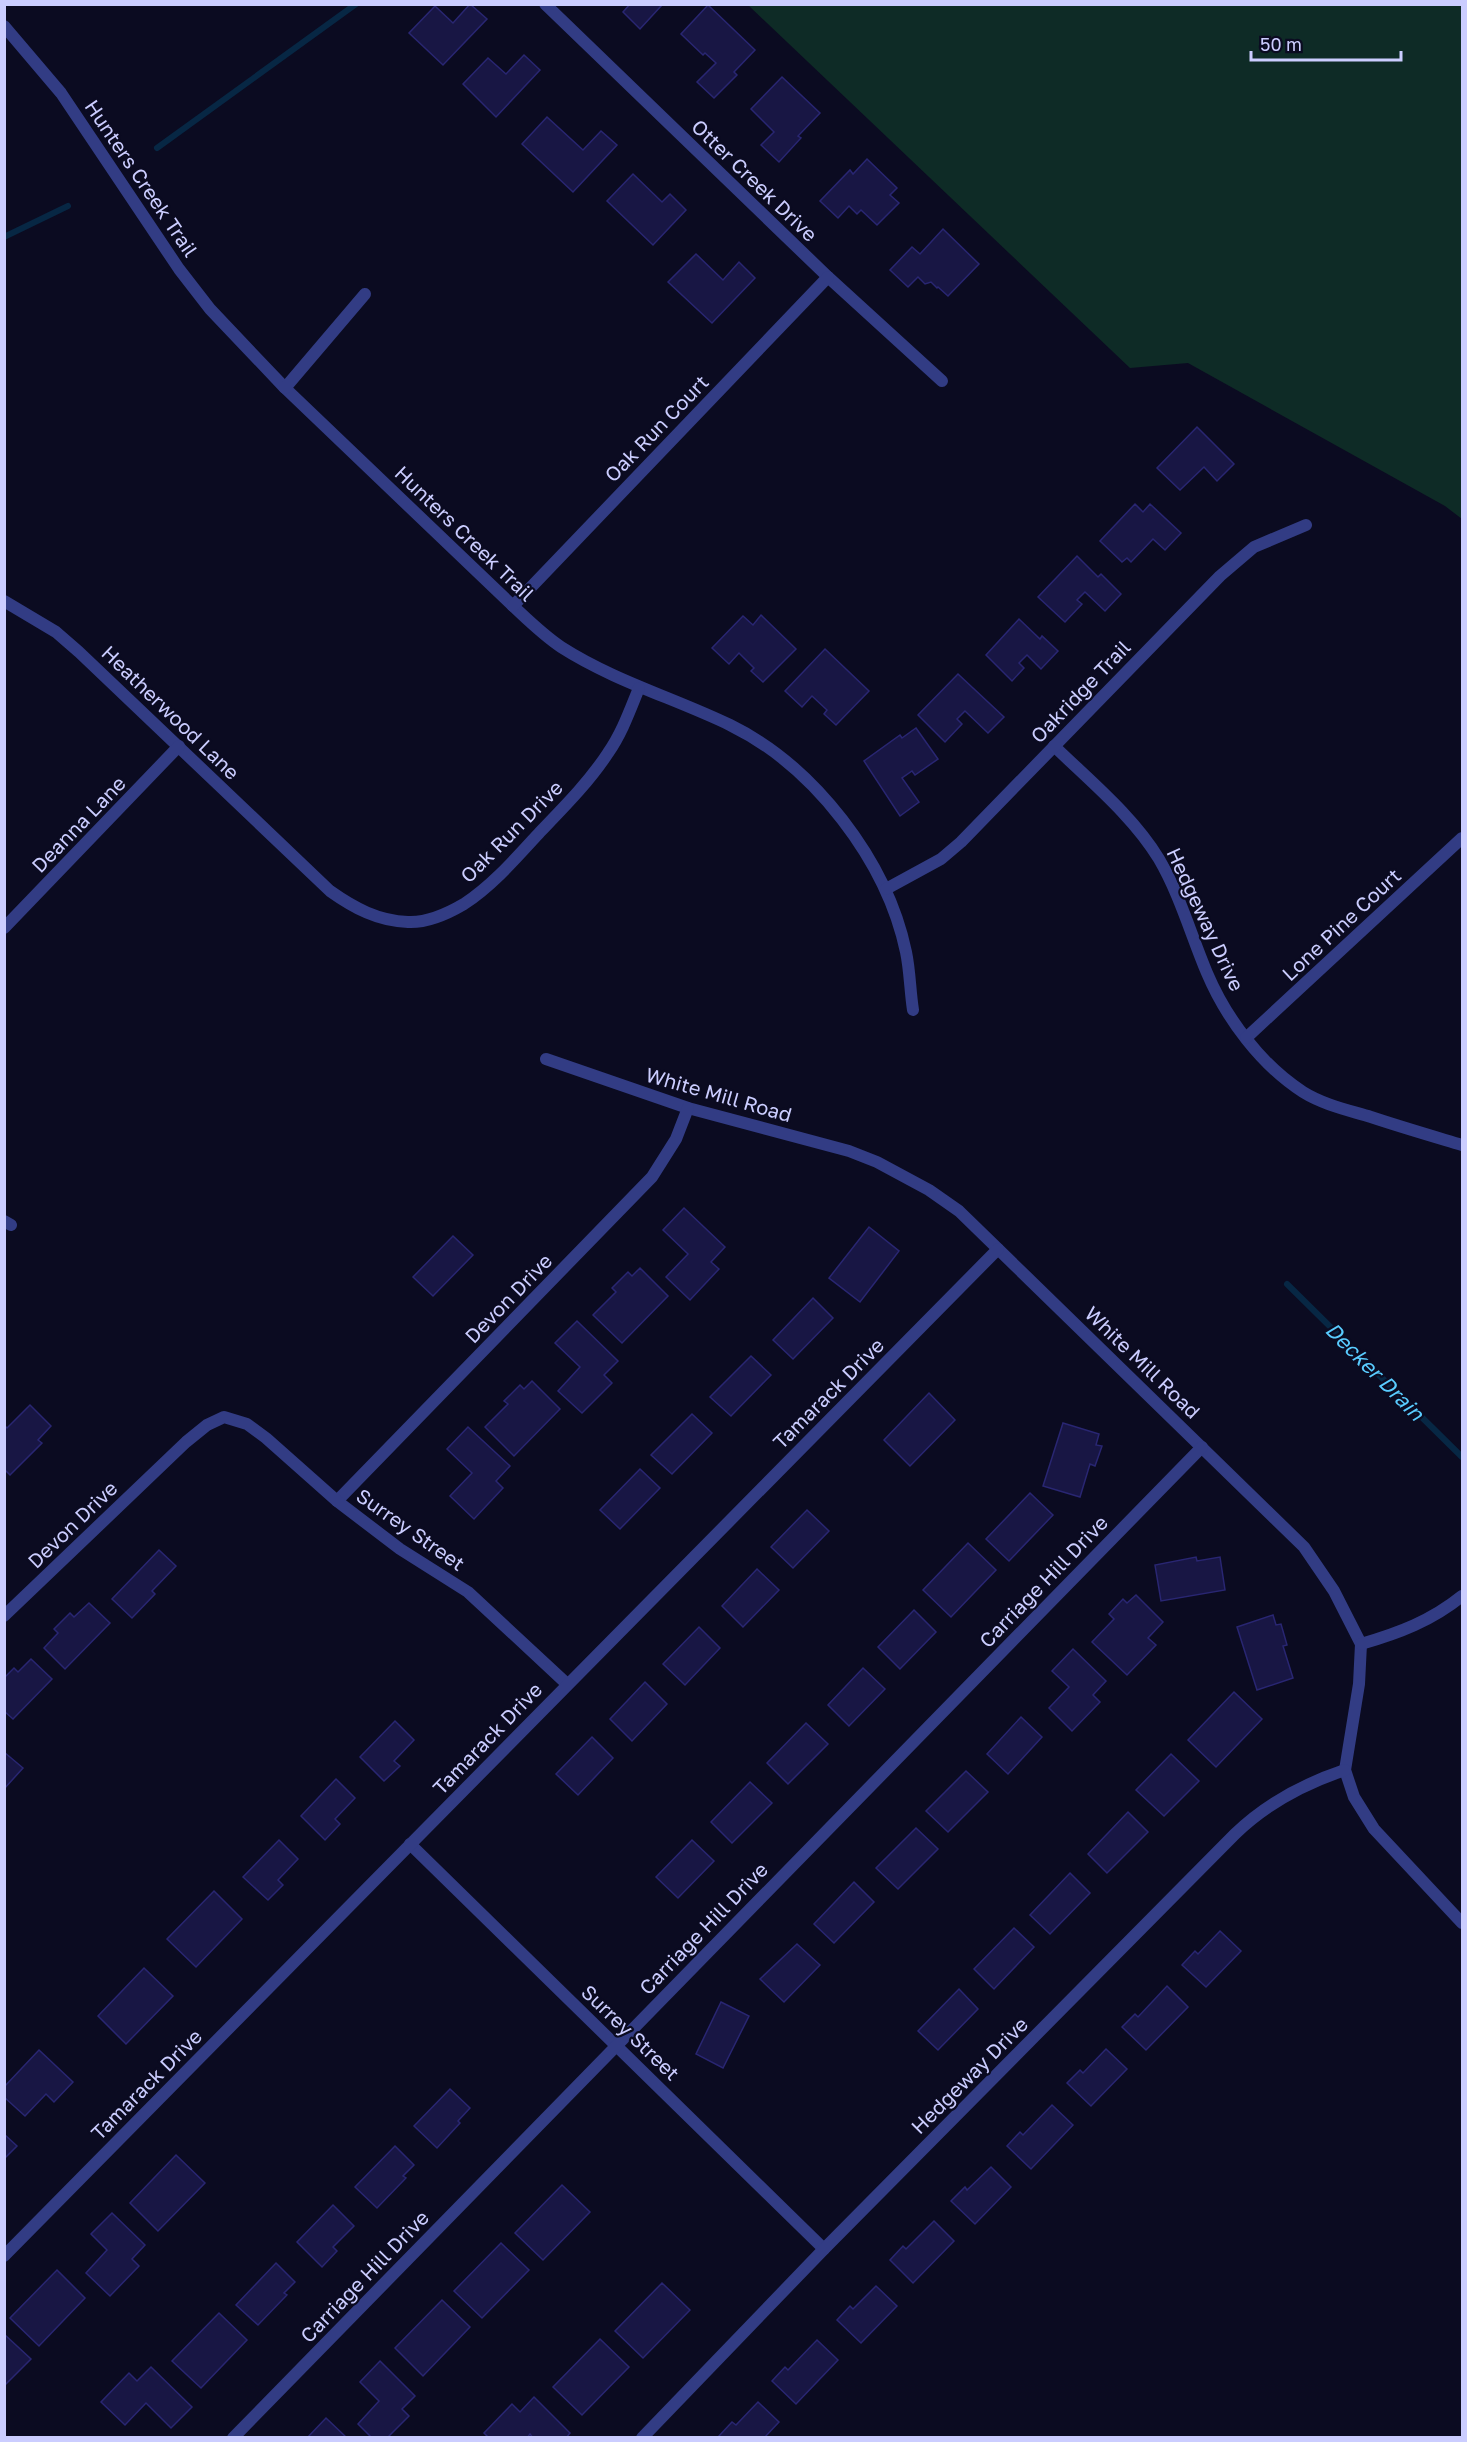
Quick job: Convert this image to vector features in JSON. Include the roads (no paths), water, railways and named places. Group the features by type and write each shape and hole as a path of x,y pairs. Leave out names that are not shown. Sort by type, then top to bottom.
{"street":[{"name":"Otter Creek Drive","path":"545,4 828,277 942,381"},
{"name":"Hunters Creek Trail","path":"4,26 67,102 179,268 210,309 285,388 540,632 561,647 639,687 731,725 786,762 831,805 886,889 906,951 913,1010"},
{"name":"Oak Run Court","path":"513,606 828,277"},
{"path":"285,388 365,294"},
{"name":"Oakridge Trail","path":"886,889 941,859 961,842 1220,576 1254,547 1306,525"},
{"name":"Heatherwood Lane","path":"4,601 56,632 302,864"},
{"name":"Oak Run Drive","path":"302,864 343,900 361,911 409,922 448,913 483,890 592,776 624,724 639,687"},
{"name":"Deanna Lane","path":"4,928 179,746"},
{"name":"Hedgeway Drive","path":"1054,746 1128,819 1155,853 1177,895 1220,1000 1246,1038 1277,1070 1301,1090 1329,1105 1462,1145"},
{"name":"Lone Pine Court","path":"1246,1038 1462,838"},
{"name":"White Mill Road","path":"546,1059 688,1108 823,1143 877,1162 929,1190 959,1211 1304,1547 1334,1591 1361,1644 1359,1684 1345,1770"},
{"name":"Devon Drive","path":"337,1501 652,1177 676,1139 688,1108"},
{"name":"Tamarack Drive","path":"4,2256 998,1250"},
{"name":"Devon Drive","path":"4,1616 186,1442 207,1425 224,1417"},
{"name":"Surrey Street","path":"224,1417 247,1424 266,1437 337,1501 400,1549 468,1592 567,1684"},
{"name":"Carriage Hill Drive","path":"233,2438 1202,1447"},
{"path":"1361,1644 1398,1634 1429,1620 1462,1596"},
{"path":"1345,1770 1358,1804 1374,1829 1462,1923"},
{"name":"Hedgeway Drive","path":"642,2438 824,2249 1250,1820 1288,1793 1317,1779 1345,1770"},
{"name":"Surrey Street","path":"410,1844 824,2249"}],"waterway":[{"path":"157,148 356,4"},
{"path":"4,237 68,206"},
{"name":"Decker Drain","path":"1287,1284 1462,1457"}]}
